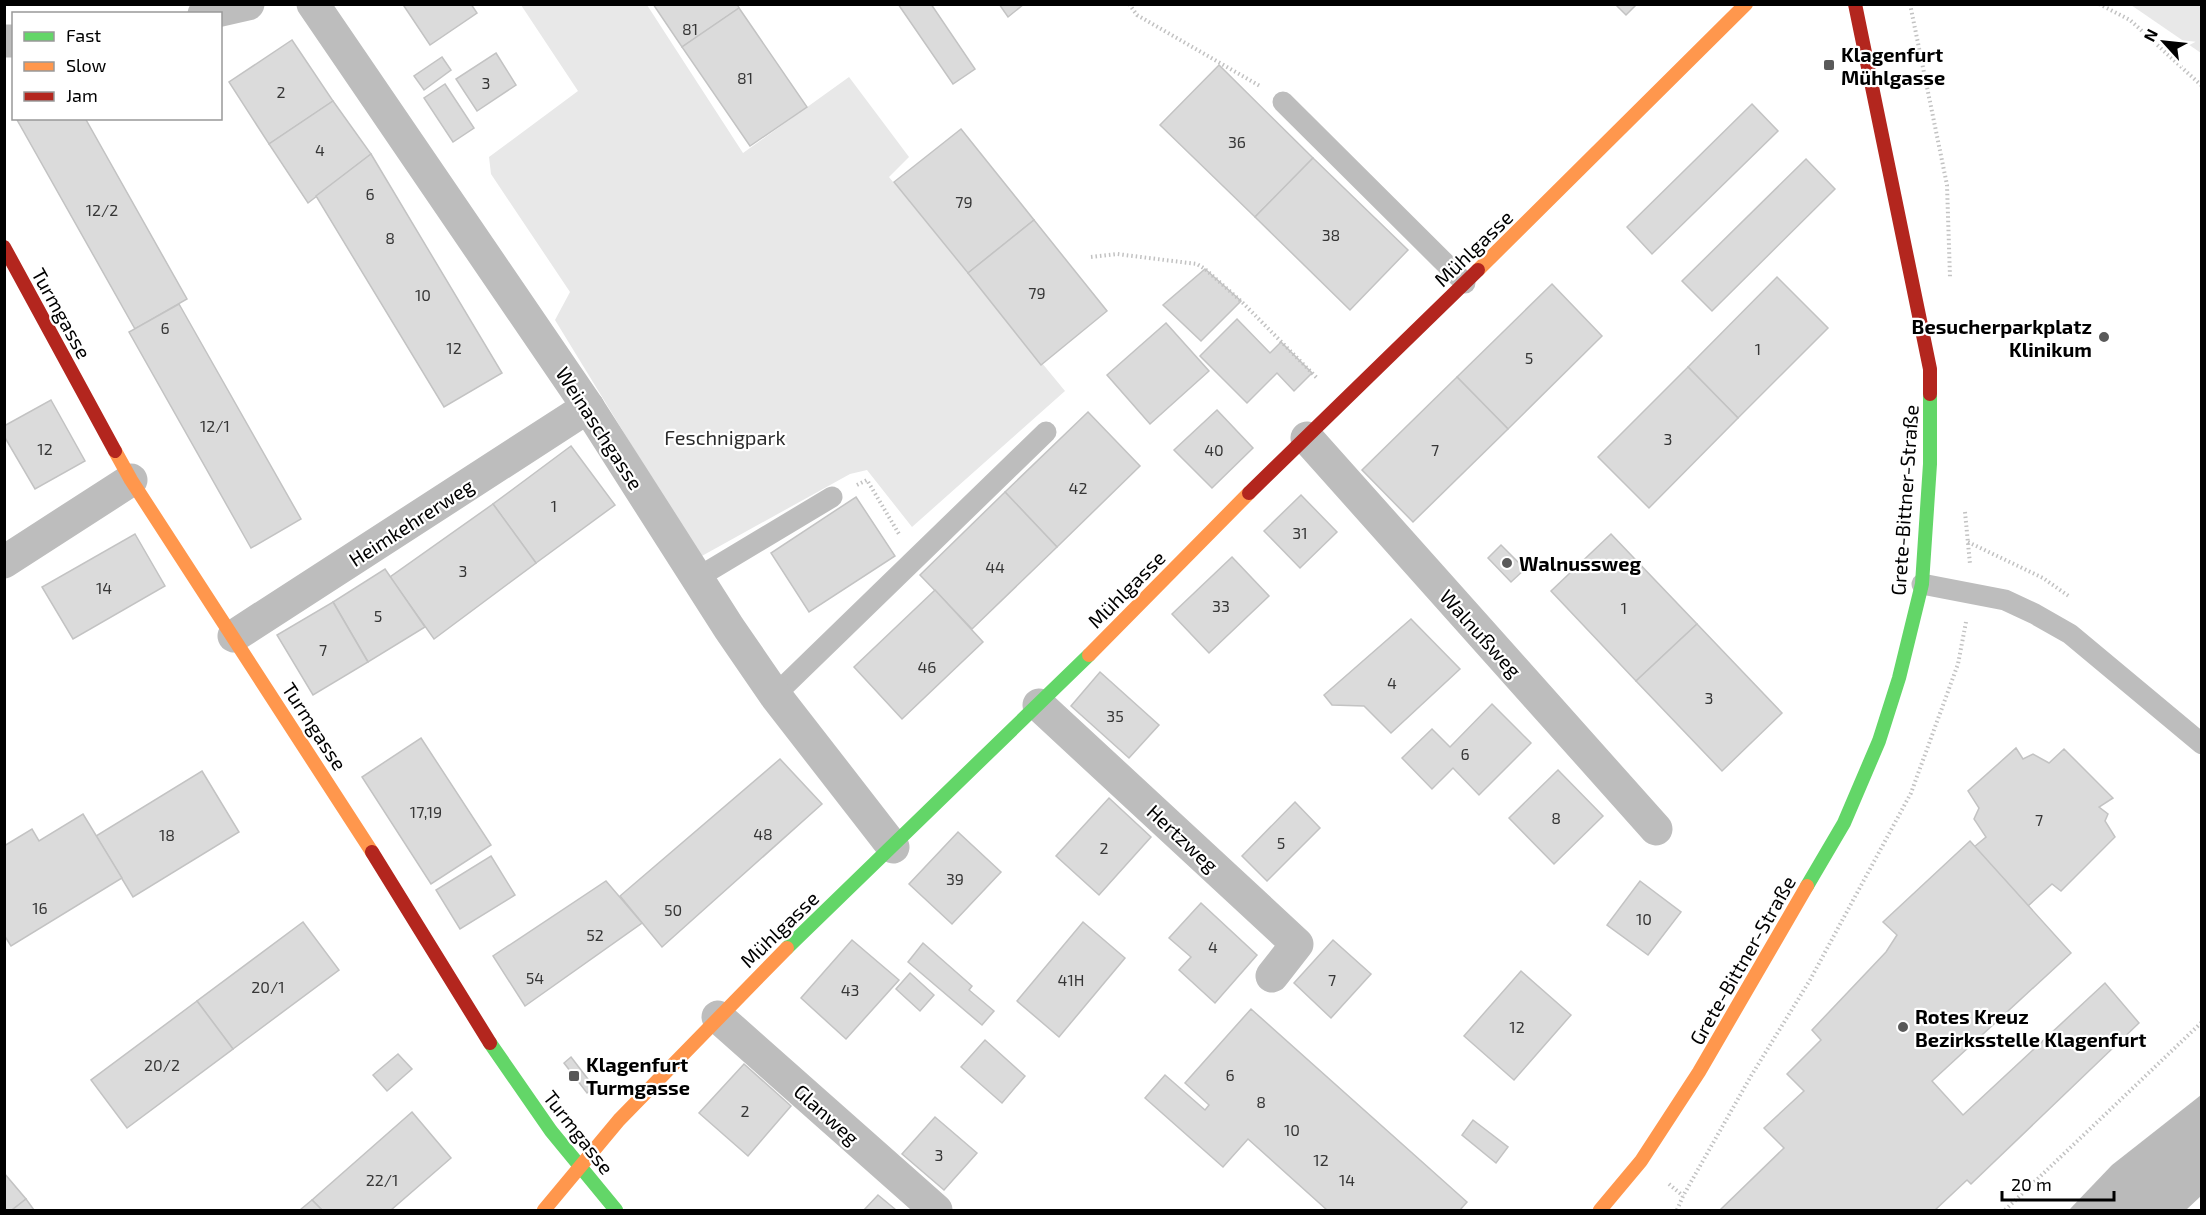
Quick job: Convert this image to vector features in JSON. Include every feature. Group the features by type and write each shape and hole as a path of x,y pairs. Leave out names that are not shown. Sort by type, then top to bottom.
{"street":[{"path":"213,12 248,4"},
{"name":"Weinaschgasse","path":"313,4 588,407 775,695 893,847"},
{"name":"Mühlgasse","path":"544,1210 619,1120 770,964 1039,705 1277,465 1465,283 1746,4"},
{"name":"Grete-Bittner-Straße","path":"1600,1210 1641,1161 1700,1072 1844,823 1879,741 1899,678 1922,584 1930,464 1930,369 1855,4"},
{"name":"Turmgasse","path":"4,247 131,480 234,636 503,1063 551,1131 616,1210"},
{"name":"Heimkehrerweg","path":"234,636 588,407"},
{"name":"Walnußweg","path":"1307,438 1656,829"},
{"path":"4,562 131,480"},
{"name":"Hertzweg","path":"1039,705 1297,944 1272,976"},
{"name":"Glanweg","path":"718,1017 936,1210"}],"lane":[{"path":"1282,102 1465,283"},
{"path":"775,695 1046,432"},
{"path":"697,578 832,497"},
{"path":"1922,584 2005,600 2044,619 2070,634 2202,744"}],"path":[{"path":"1129,4 1137,15 1273,93 1282,102"},
{"path":"2099,4 2130,20 2202,86"},
{"path":"1091,257 1117,254 1197,264 1240,301 1342,403"},
{"path":"832,497 867,480 915,559"},
{"path":"2005,1210 2202,1022"}],"green space":[{"name":"Feschnigpark","path":"521,5 647,5 743,153 849,77 909,157 889,177 1065,391 912,527 867,470 850,474 700,557 555,320 570,292 491,174 489,157 578,91"},
{"path":"2131,5 2201,5 2201,53"}],"shaded area":[{"path":"2201,1095 2201,1196 2186,1210 2069,1210 2112,1165"}],"building":[{"path":"406,4 471,4 477,13 430,45 404,6"},
{"path":"653,4 737,4 739,8 682,47"},
{"path":"898,4 931,4 975,69 953,84"},
{"path":"999,4 1024,4 1008,17"},
{"path":"1615,4 1637,4 1626,15"},
{"path":"739,8 807,107 750,146 682,47"},
{"path":"292,40 333,101 269,144 229,82"},
{"path":"496,53 516,85 477,111 456,79"},
{"path":"442,57 451,70 424,90 414,76"},
{"path":"1219,65 1313,158 1255,217 1160,125"},
{"path":"445,84 474,128 453,142 424,98"},
{"path":"333,101 371,154 308,203 269,144"},
{"path":"1752,104 1778,131 1652,254 1627,227"},
{"path":"17,120 86,120 187,299 135,329"},
{"path":"961,129 1034,220 968,273 894,182"},
{"path":"371,154 502,373 444,407 316,196"},
{"path":"1313,158 1408,250 1350,310 1255,217"},
{"path":"1806,159 1835,189 1712,311 1682,281"},
{"path":"1034,220 1107,311 1041,365 968,273"},
{"path":"1205,269 1241,301 1201,341 1163,305"},
{"path":"1777,277 1828,328 1738,418 1688,367"},
{"path":"1552,284 1602,336 1508,429 1457,377"},
{"path":"179,304 301,519 251,548 129,332"},
{"path":"1237,319 1270,353 1281,342 1312,373 1294,391 1277,373 1247,403 1200,356"},
{"path":"1166,323 1209,371 1150,424 1107,375"},
{"path":"1688,367 1738,418 1649,508 1598,457"},
{"path":"1457,377 1508,429 1413,522 1362,470"},
{"path":"51,400 85,461 35,489 4,436 4,426"},
{"path":"1217,410 1253,448 1212,488 1174,450"},
{"path":"1088,412 1140,466 1057,547 1005,492"},
{"path":"571,446 615,505 536,563 493,504"},
{"path":"1005,492 1057,547 972,629 920,575"},
{"path":"1301,495 1337,532 1300,568 1264,531"},
{"path":"856,497 895,556 809,612 771,553"},
{"path":"493,504 536,563 434,639 390,577"},
{"path":"135,534 165,586 73,639 42,587"},
{"path":"1611,534 1697,624 1636,681 1551,591"},
{"name":"Walnussweg","path":"1501,545 1525,569 1511,582 1488,558"},
{"path":"1232,557 1269,596 1209,653 1172,614"},
{"path":"385,569 425,627 368,662 333,602"},
{"path":"935,590 983,642 902,719 854,667"},
{"path":"333,602 368,662 313,695 277,635"},
{"path":"1411,619 1460,669 1391,733 1364,706 1332,705 1324,695"},
{"path":"1697,624 1782,713 1722,771 1636,681"},
{"path":"1100,672 1159,725 1129,758 1071,706"},
{"path":"1492,704 1531,743 1479,795 1453,768 1432,789 1402,758 1432,729 1450,747"},
{"path":"421,738 491,845 431,884 362,777"},
{"path":"2016,748 2023,759 2033,754 2049,763 2064,749 2113,798 2099,807 2108,814 2105,821 2115,837 2061,891 2052,884 2028,906 1974,847 1986,837 1974,819 1979,808 1968,791"},
{"path":"780,759 822,804 662,947 620,896"},
{"path":"1558,770 1603,816 1554,864 1509,818"},
{"path":"202,771 239,832 133,897 96,836"},
{"path":"1109,798 1151,837 1099,895 1056,856"},
{"path":"1295,802 1320,828 1267,881 1242,856"},
{"path":"83,814 122,878 11,946 4,935 4,846 32,829 39,841"},
{"path":"958,832 1001,872 952,924 909,884"},
{"name":"Rotes Kreuz Bezirksstelle Klagenfurt","path":"1970,841 2071,953 1932,1081 1963,1115 2105,983 2139,1023 1971,1184 1967,1180 1935,1210 1720,1210 1784,1148 1764,1128 1804,1091 1787,1074 1821,1040 1812,1030 1886,952 1897,935 1883,922"},
{"path":"491,856 515,895 460,929 436,890"},
{"path":"606,881 642,923 525,1006 493,956"},
{"path":"1640,881 1681,912 1648,955 1607,925"},
{"path":"1201,903 1257,955 1215,1003 1179,970 1191,957 1169,938"},
{"path":"303,922 339,970 233,1049 197,1001"},
{"path":"1083,922 1125,958 1059,1037 1017,1001"},
{"path":"852,940 899,980 846,1039 801,998"},
{"path":"1333,940 1371,974 1331,1018 1294,983"},
{"path":"923,943 972,986 969,990 994,1011 982,1025 908,962"},
{"path":"1521,971 1571,1015 1514,1080 1464,1036"},
{"path":"910,973 934,995 920,1011 896,989"},
{"path":"197,1001 233,1049 127,1128 91,1080"},
{"path":"1251,1009 1467,1202 1460,1210 1327,1210 1248,1139 1223,1167 1145,1098 1165,1075 1205,1110 1209,1105 1185,1083"},
{"path":"985,1040 1025,1076 1002,1103 961,1067"},
{"path":"398,1054 412,1069 387,1091 373,1075"},
{"path":"571,1057 594,1087 587,1093 564,1063"},
{"path":"744,1064 791,1106 748,1156 699,1113"},
{"path":"412,1112 451,1158 391,1210 322,1210 312,1200"},
{"path":"935,1117 977,1153 944,1190 902,1154"},
{"path":"1473,1120 1508,1147 1496,1163 1462,1135"},
{"path":"4,1173 26,1199 12,1210 4,1210"},
{"path":"878,1195 896,1210 864,1210"},
{"path":"26,1199 34,1210 12,1210"},
{"path":"312,1200 322,1210 300,1210"}],"traffic: fast":[{"path":"1807,886 1844,823 1879,741 1899,678 1922,584 1930,464 1930,394"},
{"path":"787,948 1089,655"},
{"path":"490,1043 551,1131 616,1210"}],"traffic: slow":[{"path":"1478,270 1746,4"},
{"path":"115,451 131,480 372,852"},
{"path":"1089,655 1249,493"},
{"path":"1600,1210 1641,1161 1699,1072 1807,886"},
{"path":"544,1210 619,1120 787,948"}],"traffic: jam":[{"path":"1855,4 1930,369 1930,394"},
{"path":"4,247 115,451"},
{"path":"1249,493 1478,270"},
{"path":"372,852 490,1043"}],"place":[{"name":"Klagenfurt Mühlgasse","path":"1829,65"},
{"name":"Besucherparkplatz Klinikum","path":"2104,337"},
{"name":"Walnussweg","path":"1507,563"},
{"name":"Rotes Kreuz Bezirksstelle Klagenfurt","path":"1903,1027"},
{"name":"Klagenfurt Turmgasse","path":"574,1076"}]}
